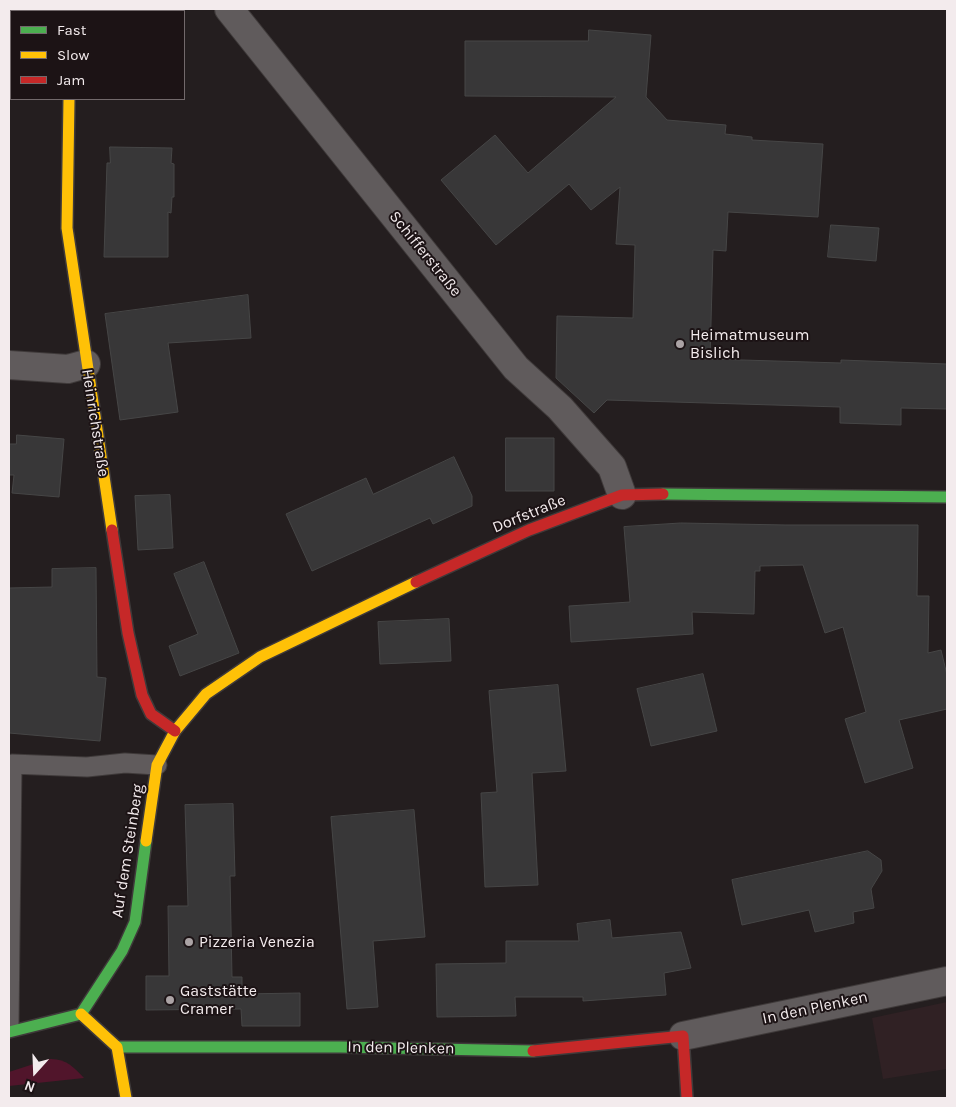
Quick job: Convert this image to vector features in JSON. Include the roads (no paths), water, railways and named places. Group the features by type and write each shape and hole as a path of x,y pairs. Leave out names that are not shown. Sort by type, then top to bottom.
{"street":[{"name":"Schifferstraße","path":"229,9 516,368 560,408 612,467 622,495"},
{"name":"Heinrichstraße","path":"69,100 66,228 128,633 142,695 151,714 175,732"},
{"path":"9,365 68,368 86,364"},
{"name":"Dorfstraße","path":"175,732 206,694 260,657 529,530 622,495 947,497"},
{"name":"Auf dem Steinberg","path":"81,1014 122,951 135,922 157,765 175,732"},
{"name":"In den Plenken","path":"118,1047 340,1047 531,1051 683,1036 947,981"},
{"path":"9,1032 81,1014 118,1047 126,1098"},
{"path":"683,1036 686,1098"}],"lane":[{"path":"9,1024 12,764 87,767 125,763 157,765"}],"place":[{"name":"Heimatmuseum Bislich","path":"680,344"},
{"name":"Pizzeria Venezia","path":"189,942"},
{"name":"Gaststätte Cramer","path":"170,1000"}]}
